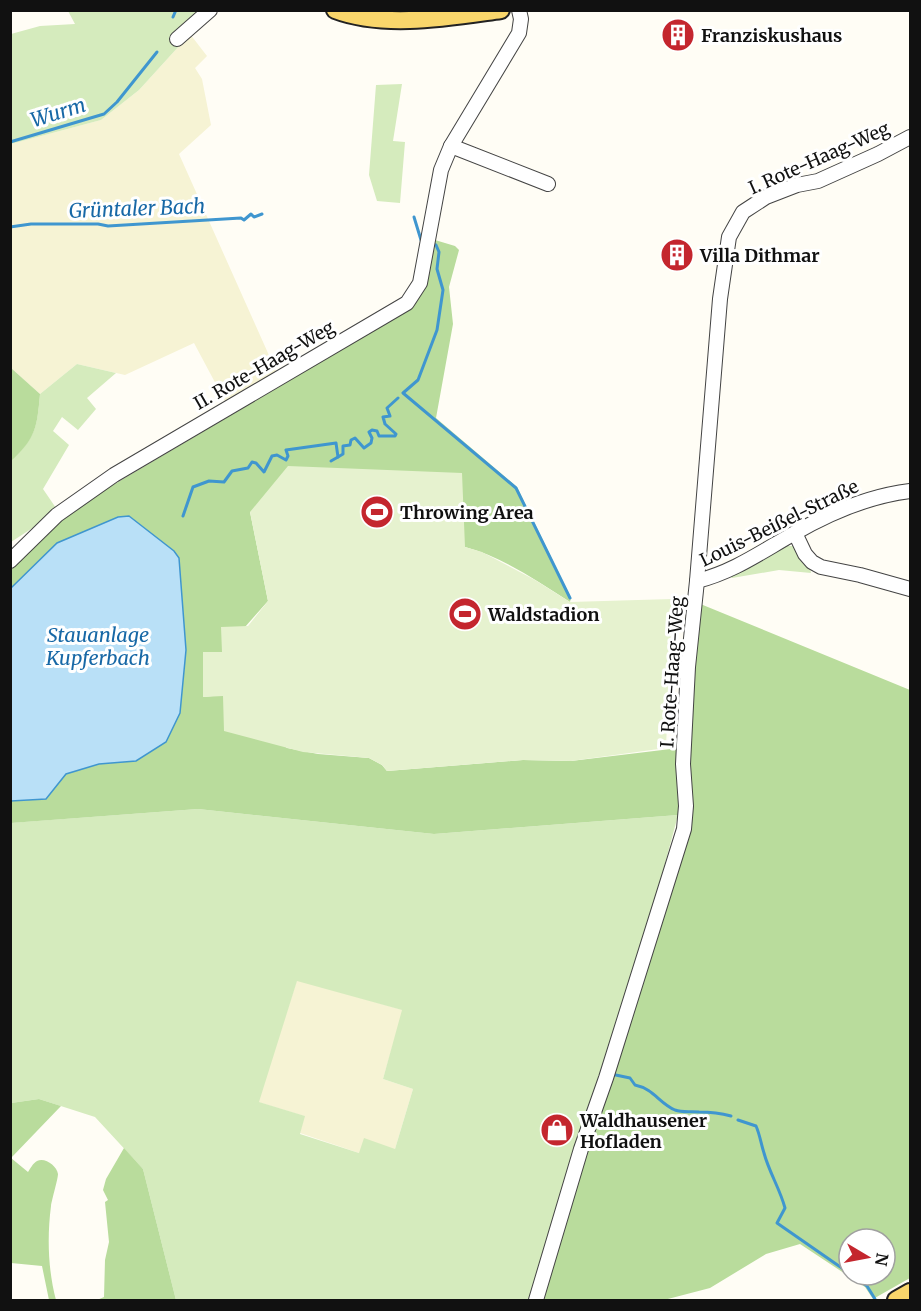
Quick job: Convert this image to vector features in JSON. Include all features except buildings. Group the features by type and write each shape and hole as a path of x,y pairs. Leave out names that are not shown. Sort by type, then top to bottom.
{"main road":[{"path":"335,10 362,18 399,20 501,10"},
{"path":"896,1300 910,1292"}],"street":[{"path":"177,39 210,10"},
{"name":"II. Rote-Haag-Weg","path":"10,561 57,515 121,471 407,303 420,283 441,170 451,146 519,33 521,19 519,10"},
{"name":"I. Rote-Haag-Weg","path":"536,1300 581,1149 606,1078 684,829 686,806 683,764 688,667 720,299 729,237 743,212 766,197 797,185 818,181 910,137"},
{"path":"451,146 548,184"},
{"name":"Louis-Beißel-Straße","path":"697,582 732,569 819,519 864,501 910,491"},
{"path":"795,532 806,554 812,562 821,567 910,589"}],"shaded area":[{"path":"190,34 207,56 195,68 202,79 211,125 179,154 276,371 226,403 194,343 125,375 77,364 40,394 11,368 11,144 101,120 139,90"},
{"path":"297,980 403,1010 383,1079 413,1089 395,1149 359,1153 300,1133 304,1116 258,1102"}],"green space":[{"path":"68,11 204,11 190,34 139,90 101,120 11,144 11,34 40,26 75,24"},
{"path":"402,84 393,141 405,142 400,203 377,201 369,175 376,85"},
{"path":"435,240 455,246 459,250 449,287 453,324 436,418 517,487 571,598 570,602 506,563 465,547 250,512 268,601 223,652 203,697 223,695 287,748 318,754 369,758 382,765 387,771 523,760 571,761 679,748 681,805 678,815 434,834 198,809 11,823 11,801 46,799 66,774 99,764 136,761 174,551 129,516 11,588 11,570 64,514 412,308 427,285"},
{"path":"77,364 116,373 87,398 96,409 78,430 62,417 53,431 69,445 43,489 56,508 34,527 11,542 10,461 19,453 34,431 40,394"},
{"path":"11,368 40,394 34,431 26,445 11,461"},
{"name":"Waldstadion","path":"288,466 462,473 465,547 482,552 535,580 570,602 672,599 666,748 571,761 523,760 387,771 382,765 369,758 303,752 224,731 223,696 203,697 203,652 222,652 221,627 248,626 268,601 250,512"},
{"path":"785,546 793,546 796,549 807,562 811,573 779,570 732,578 730,576"},
{"path":"698,603 910,690 910,1278 897,1285 897,1227 837,1227 837,1268 800,1244 766,1254 710,1288 664,1300 541,1300 690,821 687,747"},
{"path":"198,809 434,834 678,815 649,924 531,1300 176,1300 143,1169 95,1117 39,1099 11,1103 10,823","holes":["297,981 402,1010 383,1079 413,1089 395,1149 364,1138 359,1153 300,1134 305,1116 259,1102"]},
{"path":"39,1099 61,1106 11,1158 11,1103"},
{"path":"124,1148 143,1169 176,1300 97,1300 104,1297 105,1260 109,1242 105,1202 108,1200 103,1190 106,1179"},
{"path":"11,1158 28,1172 34,1163 44,1160 55,1168 58,1174 51,1206 49,1230 51,1277 56,1300 49,1300 42,1266 11,1263"},
{"path":"865,1287 894,1287 873,1299"}],"water":[{"name":"Stauanlage Kupferbach","path":"129,516 174,551 179,558 186,650 180,713 166,742 136,761 99,764 66,774 46,799 11,801 11,588 57,543 118,517"}],"waterway":[{"name":"Wurm","path":"173,17 176,10"},
{"name":"Wurm","path":"10,142 104,114 117,102 157,52"},
{"name":"Grüntaler Bach","path":"10,227 31,224 108,226 241,218 244,220 251,214 254,217 262,214"},
{"path":"414,217 421,240 425,241"},
{"path":"431,244 436,245 439,252 437,269 443,290 437,330 418,380 403,393 516,488 570,598"},
{"path":"183,516 193,487 209,481 224,482 232,471 248,468 252,462 264,472 272,456 277,455 286,460 288,456 286,450 336,443 338,457 343,454 343,446 350,445 351,440 355,438 364,448 371,443 372,438 369,432 372,430 377,431 379,436 395,436 396,434 385,424 383,417 390,416 387,408 398,398"},
{"path":"331,461 338,457"},
{"path":"611,1074 630,1078 635,1085 652,1093 675,1110 731,1116"},
{"path":"738,1120 756,1126 766,1160 785,1208 777,1223 837,1265"},
{"path":"868,1287 875,1299"}],"place":[{"name":"Franziskushaus","path":"678,35"},
{"name":"Villa Dithmar","path":"677,255"},
{"name":"Throwing Area","path":"377,512"},
{"name":"Waldstadion","path":"465,614"},
{"name":"Waldhausener Hofladen","path":"557,1130"}]}
